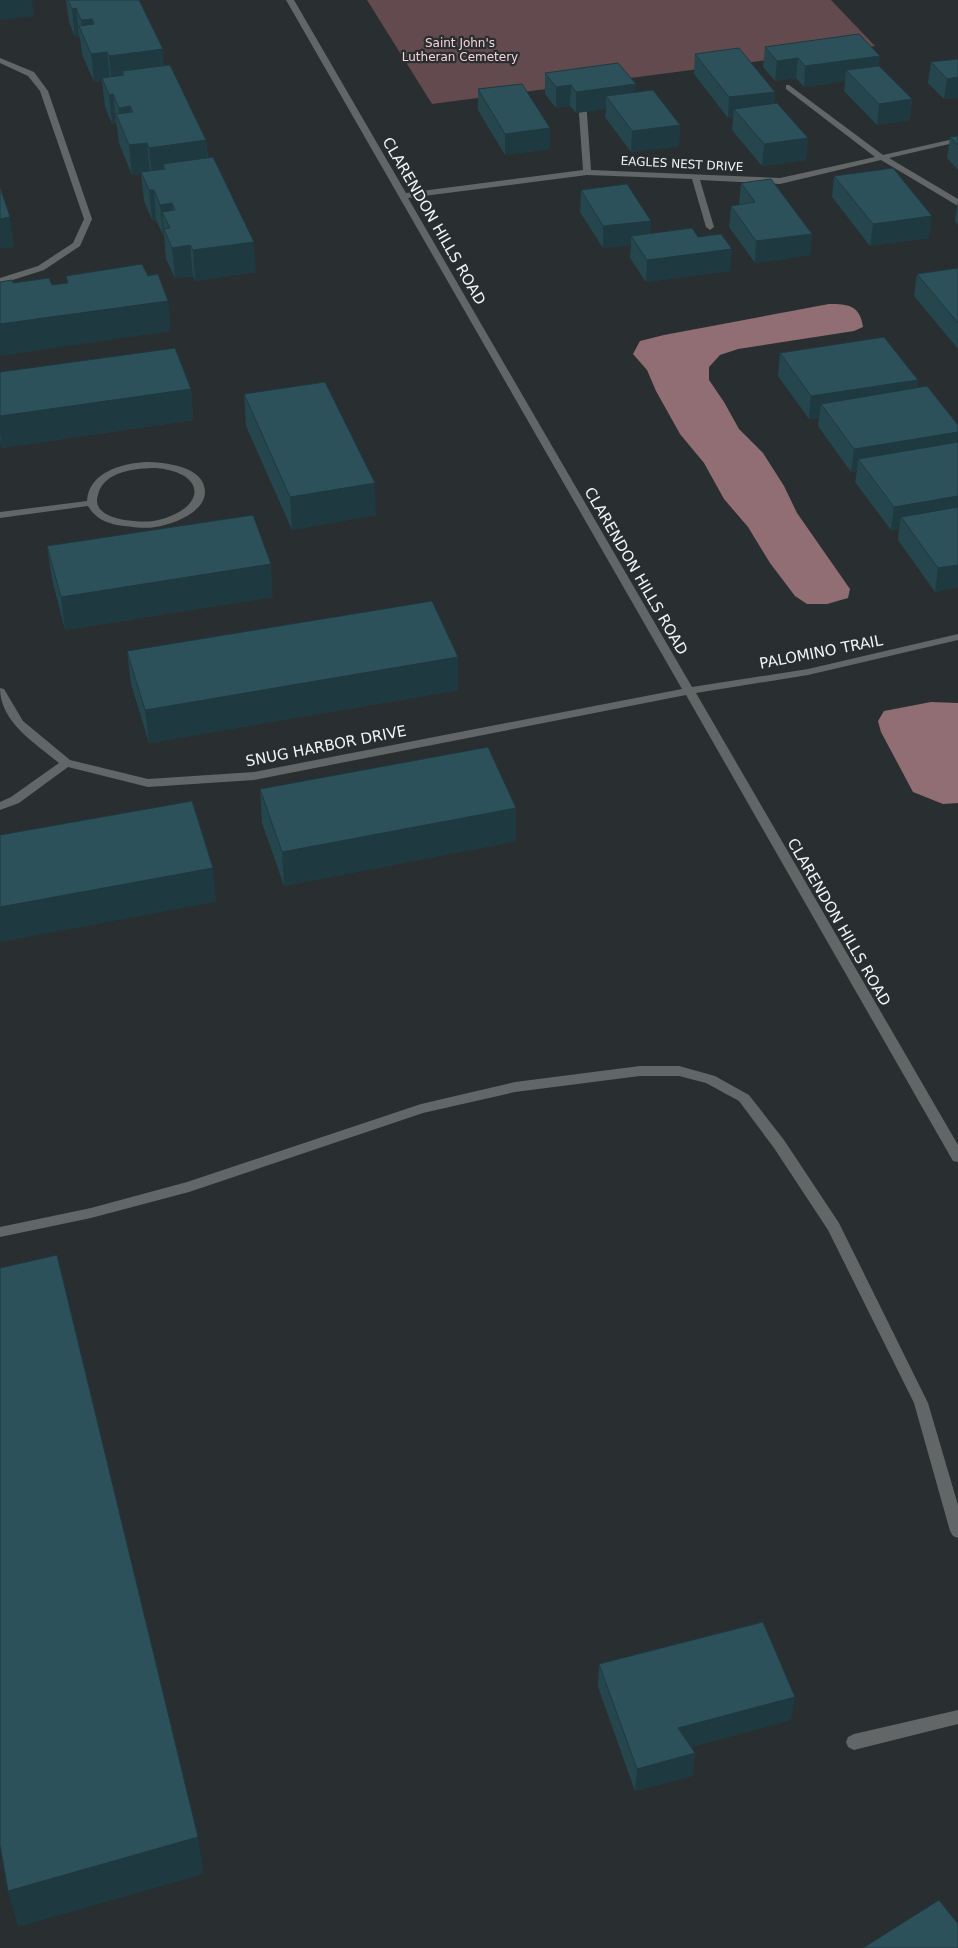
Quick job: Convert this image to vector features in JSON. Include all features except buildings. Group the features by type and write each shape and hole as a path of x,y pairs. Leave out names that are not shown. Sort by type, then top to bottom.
{"street":[{"name":"CLARENDON HILLS ROAD","path":"290,0 958,1157"},
{"path":"0,60 31,74 44,91 81,194 88,219 77,244 40,268 0,281"},
{"path":"789,87 882,157 958,203"},
{"path":"582,100 587,172"},
{"name":"EAGLES NEST DRIVE","path":"402,196 587,172 780,180 958,140"},
{"path":"695,177 710,227"},
{"path":"156,464 176,468 191,475 200,486 200,497 192,509 177,518 157,524 135,525 115,522 100,514 92,503 92,492 100,480 115,471 135,466 156,464"},
{"path":"0,516 92,503"},
{"name":"PALOMINO TRAIL","path":"688,691 808,672 958,638"},
{"name":"SNUG HARBOR DRIVE","path":"0,691 18,723 66,763 148,783 254,776 688,691"},
{"path":"0,806 15,800 66,763"},
{"path":"0,1232 91,1213 189,1186 421,1109 515,1087 640,1071 679,1072 710,1079 744,1098 779,1144 834,1227 921,1403 958,1531"},
{"path":"854,1742 958,1717"}],"green space":[{"name":"Saint John's Lutheran Cemetery","path":"367,0 831,0 875,46 432,104"}],"shaded area":[{"path":"829,304 842,304 852,307 859,314 863,327 854,331 738,349 720,355 709,367 709,380 739,429 763,453 784,486 797,513 850,589 848,598 827,604 807,604 795,596 770,563 748,527 724,499 704,463 680,434 656,391 647,370 633,354 640,341"},
{"path":"931,702 958,703 958,803 943,804 913,792 881,732 878,721 884,711"}]}
